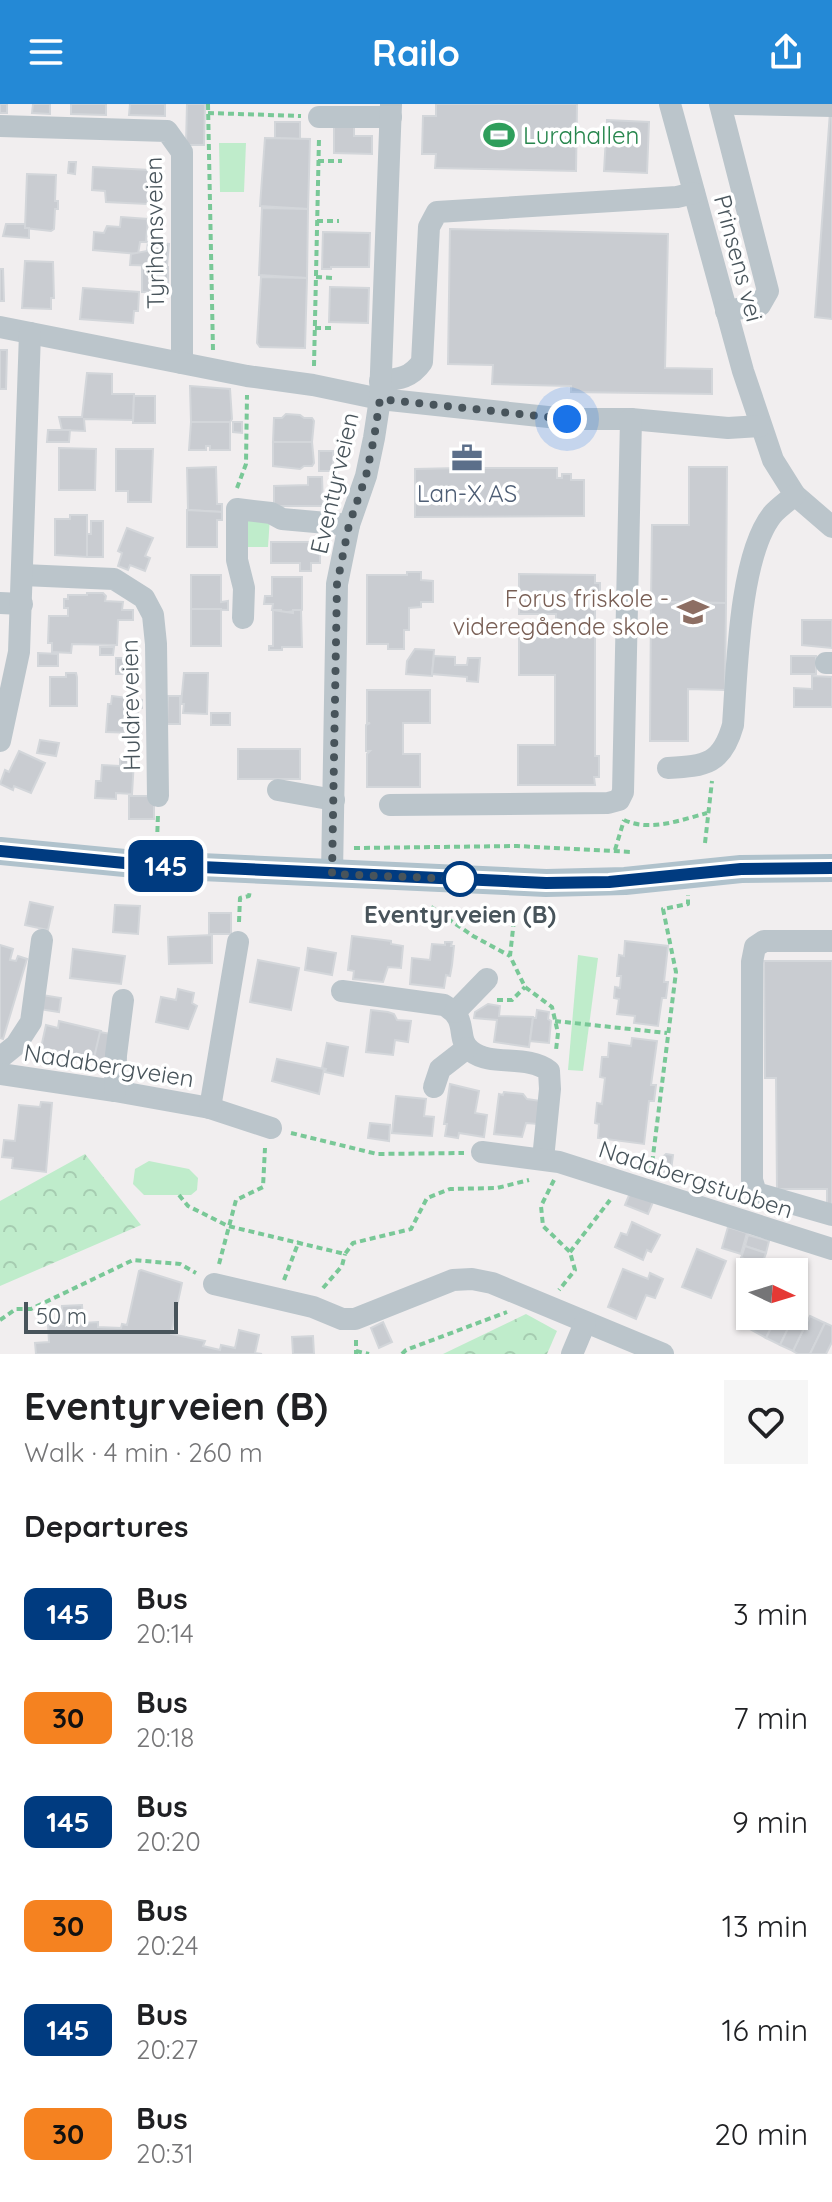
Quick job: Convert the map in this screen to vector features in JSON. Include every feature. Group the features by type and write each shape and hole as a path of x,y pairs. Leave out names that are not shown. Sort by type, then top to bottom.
{"main road":[{"path":"0,851 135,864 593,883 741,869 832,868"}],"street":[{"name":"Prinsens vei","path":"670,104 726,311 773,460 795,495 832,527"},
{"path":"720,104 768,291 760,305 726,311"},
{"path":"736,104 832,106"},
{"path":"319,117 391,110"},
{"name":"Eventyrveien","path":"332,874 337,584 349,525 366,476 380,390 391,110"},
{"name":"Tyrihansveien","path":"0,126 167,131 176,140 182,152 182,363"},
{"path":"380,390 415,372 422,362 429,227 437,212 677,197 694,193"},
{"path":"0,327 247,376 380,390 567,419 631,419 728,428 760,426"},
{"path":"0,741 19,652 11,603 23,575 30,333"},
{"path":"390,805 618,811 623,792 631,419"},
{"path":"668,768 700,766 716,759 728,745 733,725 744,596 758,541 772,515 795,495"},
{"path":"243,618 244,588 237,560 237,509 271,513 282,519 349,525"},
{"name":"Huldreveien","path":"23,575 114,579 144,598 153,615 156,644 158,796"},
{"path":"278,790 334,800"},
{"path":"0,1058 16,1045 31,1022 42,940"},
{"path":"742,1222 756,1193 752,1180 752,962 755,947 764,941 832,941"},
{"name":"Nadabergveien","path":"210,1108 238,942"},
{"path":"455,1012 487,979"},
{"path":"342,991 444,1005 461,1020 467,1048 482,1056 534,1063 549,1071 545,1173"},
{"path":"115,1091 123,1000"},
{"path":"434,1087 440,1069 467,1048"},
{"name":"Nadabergveien","path":"0,1074 210,1108 269,1127"},
{"name":"Nadabergstubben","path":"482,1152 545,1173 621,1181 832,1249"},
{"path":"756,1193 832,1215"},
{"path":"214,1284 313,1307 342,1319 355,1319 453,1280 472,1279 492,1283 663,1354"},
{"path":"572,1354 585,1323"}],"path":[{"path":"208,104 213,369"},
{"path":"208,113 319,117 313,385"},
{"path":"318,161 342,161"},
{"path":"317,221 339,221"},
{"path":"316,277 333,278"},
{"path":"315,328 335,328"},
{"path":"237,509 237,483 246,464 247,376"},
{"path":"705,843 716,759"},
{"path":"618,811 632,824 652,825 707,813"},
{"path":"615,850 618,811"},
{"path":"157,845 158,826"},
{"path":"517,846 518,858"},
{"path":"352,848 517,846 632,852"},
{"path":"238,942 240,898 249,896 250,888"},
{"path":"649,1189 676,972 663,909 688,904 688,893"},
{"path":"431,907 473,936 510,956"},
{"path":"515,911 510,956 525,987 552,1007 558,1033 556,1053 549,1071"},
{"path":"555,1021 667,1033"},
{"path":"0,1320 16,1309 31,1309 133,1260 180,1264 214,1284 236,1200 263,1187 269,1127 377,1154 482,1152"},
{"path":"313,1307 318,1294 342,1266 345,1254 353,1243 411,1229 427,1198 450,1189 497,1188 545,1173"},
{"path":"570,1252 621,1181"},
{"path":"179,1195 188,1206 228,1226 345,1254"},
{"path":"276,1299 299,1241"},
{"path":"356,1351 369,1354"}],"green space":[{"path":"219,143 246,143 244,192 220,192"},
{"path":"243,517 270,517 268,547 244,547"},
{"path":"578,955 598,958 583,1071 568,1070"},
{"path":"85,1154 141,1225 0,1286 0,1201"},
{"path":"149,1161 189,1169 198,1178 197,1190 191,1195 144,1195 133,1184 135,1169"},
{"path":"526,1314 557,1331 547,1354 443,1354"}],"building":[{"path":"0,104 7,104 7,113 0,113"},
{"path":"33,104 50,104 50,114 32,113"},
{"path":"71,104 106,104 106,115 71,114"},
{"path":"130,104 165,104 165,116 129,115"},
{"path":"187,104 205,104 204,145 186,145"},
{"name":"Lurahallen","path":"436,104 577,104 576,171 435,168 436,154 422,154 423,116 436,116"},
{"path":"832,112 832,319 815,317"},
{"path":"607,120 649,122 647,173 604,171"},
{"path":"275,122 300,122 300,139 275,138"},
{"path":"334,126 354,127 354,136 372,136 372,154 334,153"},
{"path":"265,138 310,139 308,209 260,206"},
{"path":"69,162 76,162 75,174 68,173"},
{"path":"93,167 150,170 147,204 106,202 105,191 92,190"},
{"path":"27,174 56,175 55,201 58,201 58,209 55,209 54,229 51,231 25,228"},
{"path":"262,208 308,209 307,278 259,275"},
{"path":"121,217 148,219 146,242 140,242 138,254 93,250 94,232 104,233 107,226 120,227"},
{"path":"6,224 25,224 25,228 29,228 29,238 3,236"},
{"path":"450,229 668,234 665,368 712,369 712,394 571,392 571,386 492,384 493,365 448,364"},
{"path":"323,232 370,233 369,267 322,269"},
{"path":"148,242 169,244 167,266 130,265 131,254 147,251"},
{"path":"25,261 53,262 54,298 51,298 51,309 22,308"},
{"path":"142,267 168,267 168,292 142,292"},
{"path":"0,269 3,269 4,301 0,301"},
{"path":"261,277 307,278 305,348 260,347 257,343"},
{"path":"330,287 369,288 368,323 329,322"},
{"path":"83,288 139,292 138,311 134,311 133,323 80,319"},
{"path":"0,350 7,350 6,389 0,389"},
{"path":"87,373 112,374 112,394 134,394 133,420 84,419 85,431 62,430 59,417 82,417"},
{"path":"190,386 230,389 230,422 191,422"},
{"path":"134,396 155,396 155,423 133,423"},
{"path":"286,414 312,418 312,442 273,442 274,418 282,418"},
{"path":"191,422 230,422 230,450 210,450 210,446 206,446 206,450 189,450"},
{"path":"233,422 242,422 242,433 233,432"},
{"path":"48,430 70,430 69,442 47,442"},
{"path":"273,442 312,442 314,463 300,469 273,466"},
{"path":"59,448 96,449 95,490 59,490"},
{"path":"116,449 153,449 151,502 128,502 128,491 116,491"},
{"path":"319,451 333,451 333,471 319,471"},
{"path":"459,454 475,454 475,468 557,468 557,478 562,478 562,474 571,474 571,480 584,480 584,516 415,517 415,469 459,468"},
{"path":"216,467 217,504 222,504 222,512 188,510 187,468"},
{"path":"689,467 727,467 726,603 651,602 652,525 689,525"},
{"path":"308,477 322,477 323,506 274,506 274,486 308,485"},
{"path":"187,510 222,512 222,520 217,520 217,547 187,547"},
{"path":"70,515 87,515 87,557 55,555 55,519 70,519"},
{"path":"91,521 103,521 103,557 87,557 87,534 91,534"},
{"path":"127,528 153,538 145,556 150,558 145,571 130,565 128,570 118,566 122,553 118,551"},
{"path":"271,542 320,542 320,563 311,563 311,571 300,571 300,563 271,563"},
{"path":"407,572 421,572 421,580 433,581 433,602 421,602 421,607 409,608 409,630 404,630 404,649 388,649 388,644 367,644 367,575 407,575"},
{"path":"519,574 595,575 595,583 600,583 600,603 595,603 595,756 599,756 599,777 594,777 595,785 518,785 518,745 555,745 555,675 519,675 519,635 556,635 556,614 519,614"},
{"path":"191,575 221,575 221,602 228,601 228,610 191,609"},
{"path":"272,577 302,577 302,610 281,613 281,610 272,610 273,604 264,604 265,596 272,596"},
{"path":"103,593 105,601 123,602 122,610 133,610 133,620 118,620 117,645 72,644 71,653 52,652 52,643 48,643 49,616 68,616 64,599 68,599 68,595"},
{"path":"651,602 726,603 725,690 688,689 688,741 650,741"},
{"path":"191,609 221,609 221,646 191,646"},
{"path":"273,610 293,613 293,610 301,610 302,647 269,650 269,646 273,646"},
{"path":"802,620 832,620 832,648 802,645"},
{"path":"100,647 114,647 113,655 100,655"},
{"path":"415,649 434,650 432,676 406,674 407,661"},
{"path":"38,653 58,654 58,666 38,666"},
{"path":"434,656 455,657 455,665 467,665 468,658 480,658 478,682 467,681 467,677 432,674"},
{"path":"791,656 816,656 816,674 791,674"},
{"path":"116,658 139,658 139,674 116,674"},
{"path":"66,673 76,673 77,706 50,706 50,677 66,677"},
{"path":"184,673 208,673 207,714 183,713"},
{"path":"812,676 832,677 832,707 794,707 794,688 812,689"},
{"path":"367,690 430,690 430,723 403,723 403,754 420,754 420,787 367,787 367,754 370,751 366,751 366,725 370,723 367,723"},
{"path":"112,696 142,700 142,708 138,708 137,733 106,732 108,704 111,704"},
{"path":"168,696 180,696 180,724 167,724"},
{"path":"211,713 230,713 230,725 211,725"},
{"path":"40,740 59,743 56,756 37,753"},
{"path":"238,749 300,749 300,779 238,779"},
{"path":"19,751 45,763 31,793 0,784 5,770 9,772"},
{"path":"120,759 134,760 132,794 116,793 116,799 95,798 96,781 101,781 102,765 120,766"},
{"path":"129,796 154,796 154,819 129,819"},
{"path":"30,902 53,907 48,930 25,925"},
{"path":"115,905 140,906 138,934 113,932"},
{"path":"209,913 231,913 231,934 209,934"},
{"path":"212,935 212,963 169,964 168,937"},
{"path":"352,936 391,941 391,944 403,946 401,968 388,967 383,982 353,979 354,971 348,970"},
{"path":"625,941 668,946 664,982 668,982 666,998 662,998 658,1026 634,1023 635,1016 617,1014 619,999 614,998 615,987 620,988 621,976 617,976 619,955 624,956"},
{"path":"445,942 452,942 451,946 454,946 450,976 446,975 444,988 410,984 412,958 430,960 432,944 445,945"},
{"path":"0,945 13,949 10,960 16,961 18,956 27,959 3,1039 0,1038"},
{"path":"308,948 336,953 332,975 305,970"},
{"path":"73,949 125,956 121,984 70,978"},
{"path":"258,960 299,968 291,1010 250,1002"},
{"path":"764,961 832,961 832,1207 827,1207 827,1189 777,1189 776,1078 765,1078"},
{"path":"178,989 194,993 192,1003 197,1006 188,1029 156,1022 161,997 176,1000"},
{"path":"42,995 61,998 59,1012 39,1009"},
{"path":"488,1004 500,1006 499,1016 533,1017 529,1047 494,1042 497,1020 474,1018 475,1012"},
{"path":"371,1010 394,1014 397,1020 411,1021 408,1042 395,1040 393,1055 366,1052"},
{"path":"537,1010 549,1012 549,1043 530,1041"},
{"path":"59,1021 101,1031 94,1059 41,1048 46,1025 58,1028"},
{"path":"100,1032 116,1035 110,1061 94,1058"},
{"path":"632,1038 657,1041 651,1085 656,1085 654,1101 649,1101 644,1144 598,1138 599,1124 595,1123 597,1103 602,1104 605,1078 600,1077 602,1057 608,1057 609,1043 631,1046"},
{"path":"327,1043 348,1047 343,1076 325,1072 326,1069 322,1068"},
{"path":"277,1059 324,1069 319,1094 272,1081"},
{"path":"450,1084 479,1091 475,1113 487,1115 484,1137 459,1133 458,1138 445,1136"},
{"path":"504,1092 523,1094 527,1099 541,1101 538,1124 526,1123 522,1137 494,1134 499,1094 503,1095"},
{"path":"396,1096 426,1099 424,1116 434,1117 432,1136 392,1133"},
{"path":"41,1102 52,1103 46,1172 12,1168 13,1158 2,1157 4,1140 15,1141 19,1105 40,1107"},
{"path":"370,1123 390,1125 389,1141 368,1138"},
{"path":"666,1154 673,1155 670,1178 658,1173 659,1160"},
{"path":"630,1193 653,1202 648,1214 625,1205"},
{"path":"632,1222 660,1235 643,1260 615,1247 621,1233 627,1235"},
{"path":"728,1227 747,1233 741,1254 722,1248"},
{"path":"748,1235 769,1241 766,1253 745,1246"},
{"path":"745,1246 766,1253 764,1258 741,1258"},
{"path":"697,1249 726,1261 711,1298 682,1287"},
{"path":"623,1269 648,1279 650,1273 663,1279 655,1298 646,1295 636,1319 608,1307"},
{"path":"141,1270 182,1283 171,1334 205,1341 203,1346 220,1350 221,1345 235,1348 239,1330 259,1335 255,1353 262,1354 36,1354 35,1343 49,1342 48,1325 63,1324 62,1306 82,1305 83,1323 98,1322 98,1327 121,1328 122,1324 127,1325"},
{"path":"810,1316 825,1323 810,1354 798,1354 793,1351 803,1330 808,1330"},
{"path":"383,1322 392,1342 379,1348 371,1328"},
{"path":"825,1323 832,1326 832,1342 826,1354 810,1354"},
{"path":"752,1330 770,1330 766,1338"},
{"path":"770,1330 787,1330 780,1345 766,1338"},
{"path":"787,1330 803,1330 793,1351 780,1345"},
{"path":"313,1336 314,1354 293,1354 292,1337"}],"bus line":[{"name":"145","path":"0,851 135,864 546,883 609,882 741,869 832,868"}],"place":[{"name":"Lurahallen","path":"499,135"},
{"name":"Lan-X AS","path":"467,458"},
{"name":"Forus friskole - videregående skole","path":"693,612"},
{"name":"Eventyrveien (B)","path":"460,879"}],"route":[{"path":"460,879 332,874 337,584 349,525 366,476 380,399 567,419"}]}
